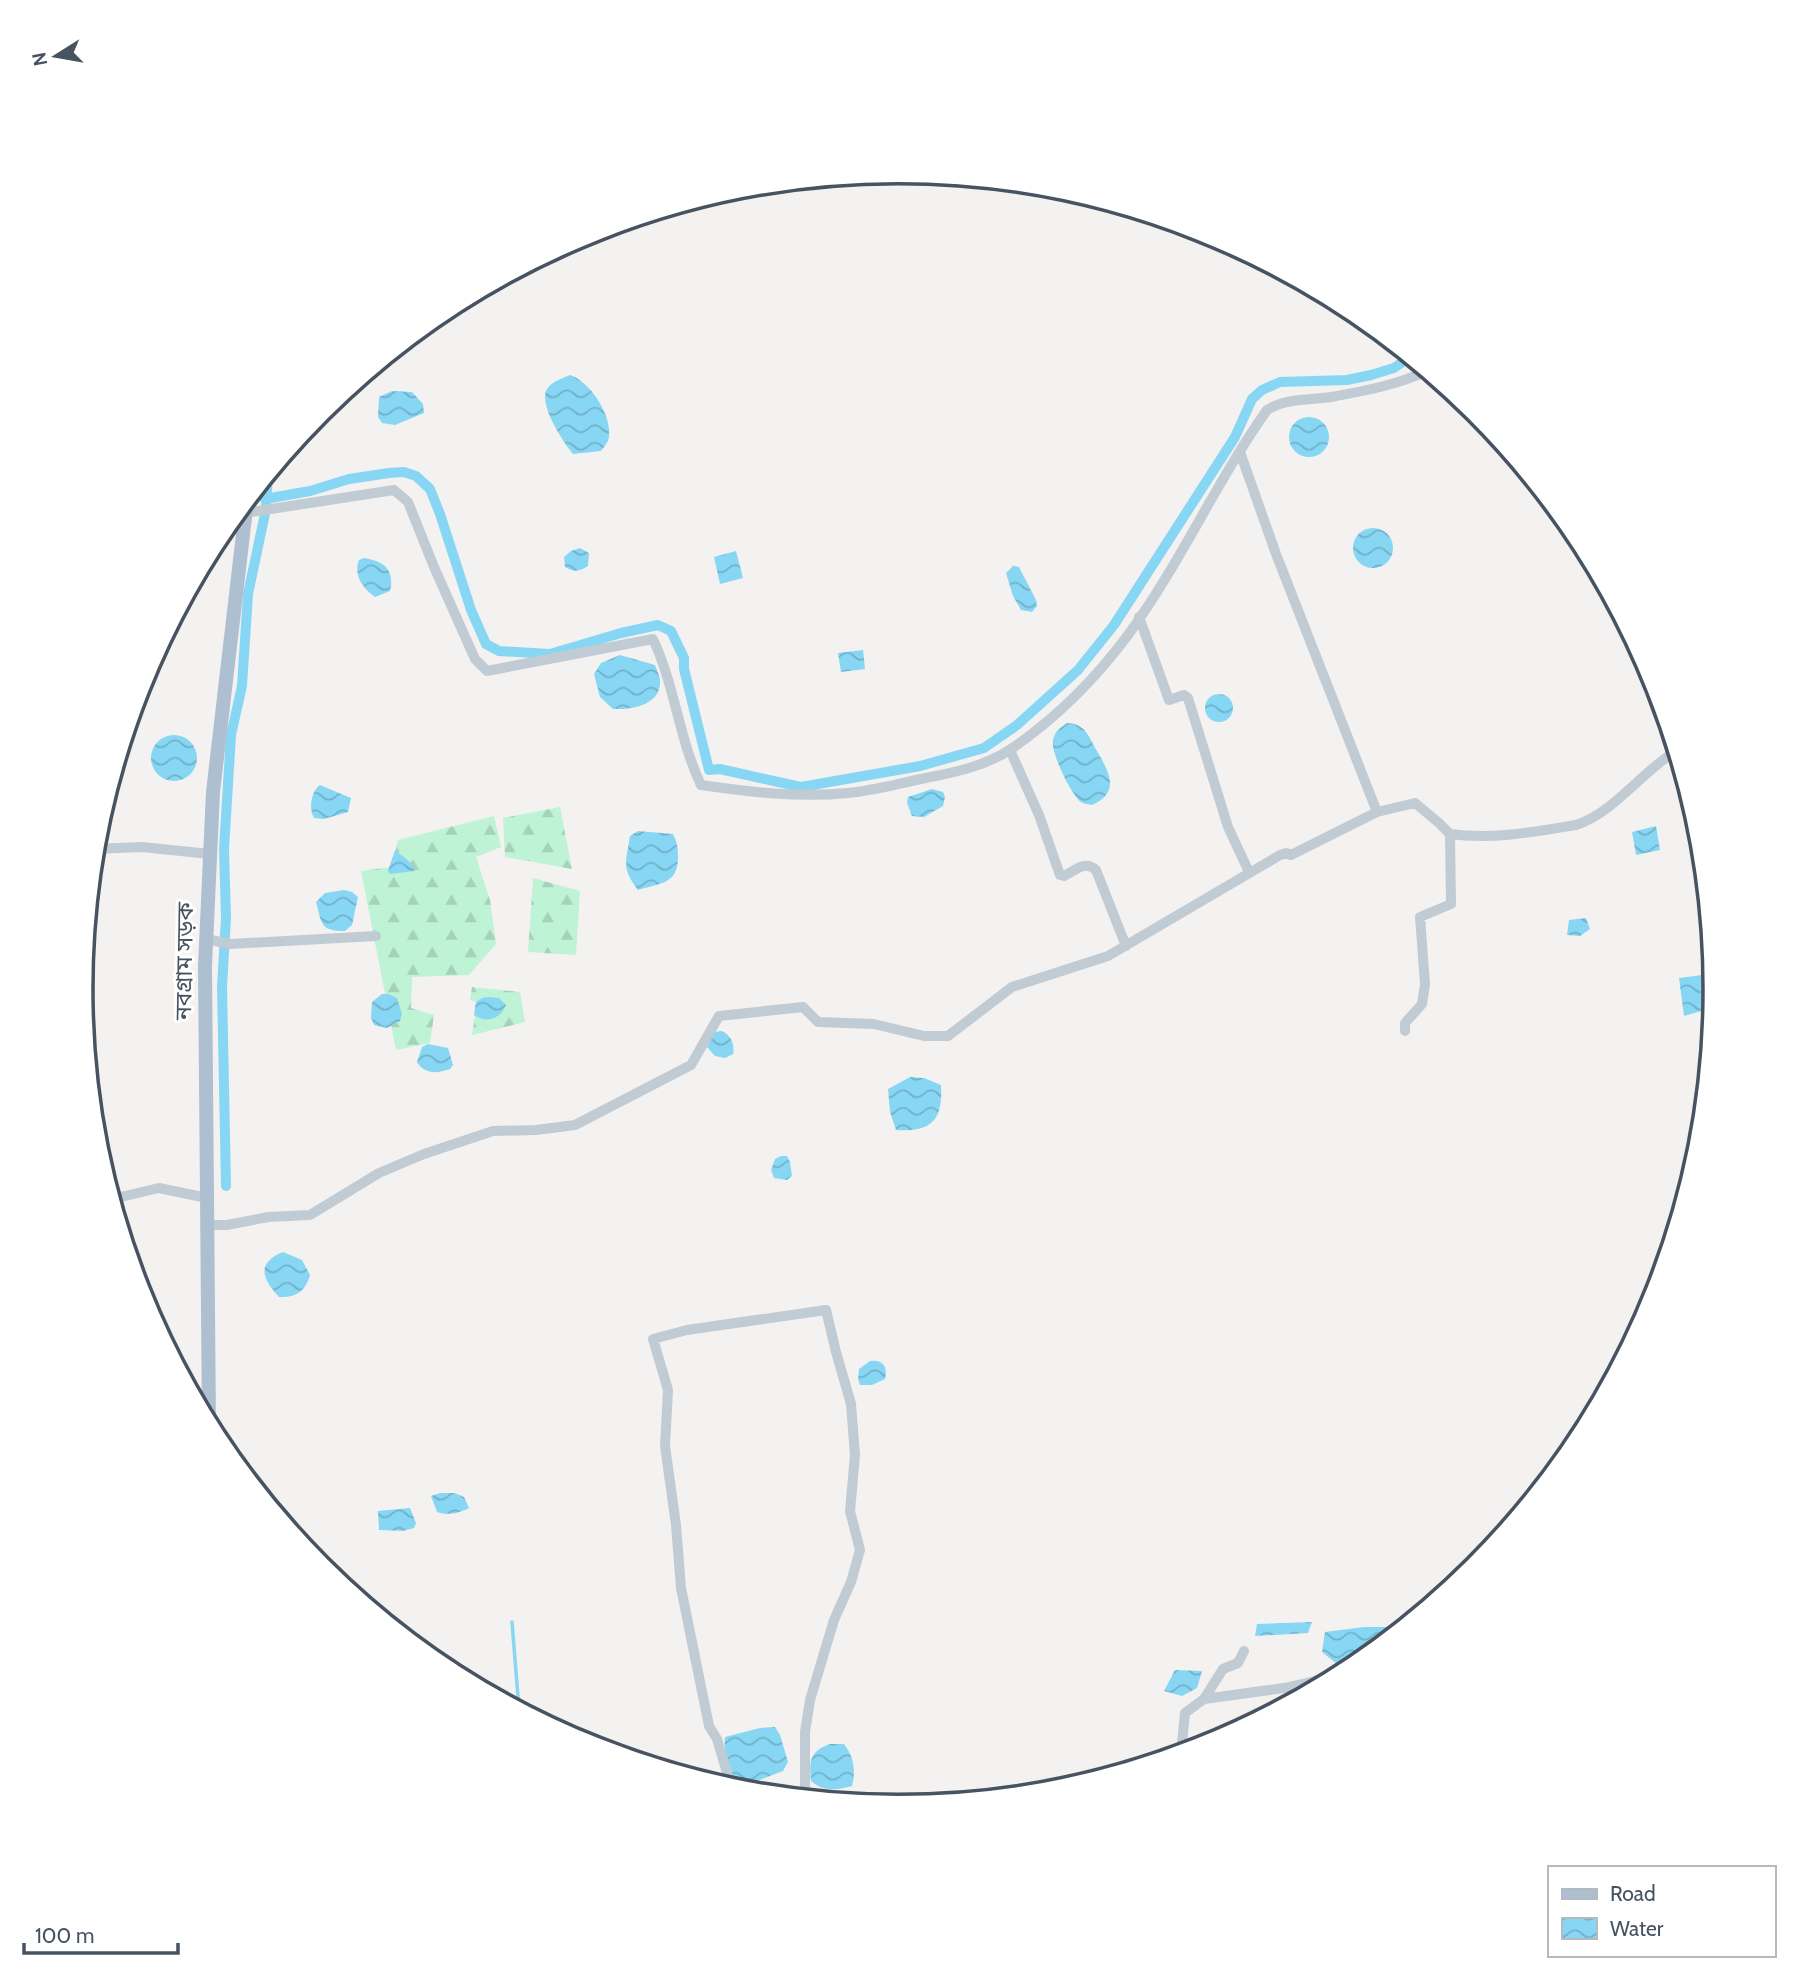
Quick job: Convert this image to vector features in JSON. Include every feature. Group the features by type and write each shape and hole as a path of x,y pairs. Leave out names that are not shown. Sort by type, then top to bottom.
{"main road":[{"name":"নবগ্রাম সড়ক","path":"209,1405 207,1198 210,854 213,792 247,516"}],"street":[{"path":"253,508 306,504 394,490 408,502 475,659 487,671 653,639 666,667 690,762 701,785 768,795 849,793 965,770 1010,750 1062,707 1094,677 1129,634 1267,410 1278,403 1331,397 1396,383 1418,375"},
{"path":"1240,452 1276,554 1377,812"},
{"path":"1139,617 1169,700 1184,695 1188,698 1228,827 1249,872"},
{"path":"1010,750 1039,814 1060,875 1064,876 1088,865 1096,870 1126,946"},
{"path":"208,1225 268,1217 310,1216 379,1173 424,1154 493,1131 536,1130 575,1125 691,1065 719,1016 803,1007 818,1022 874,1024 924,1036 948,1036 1012,987 1108,956 1249,872 1285,853 1291,855 1377,812 1415,803 1450,834 1470,837 1536,831 1588,821 1669,756"},
{"path":"1405,1031 1405,1023 1422,1004 1426,984 1420,917 1451,904 1450,834"},
{"path":"105,849 142,847 210,854"},
{"path":"211,940 230,944 376,936"},
{"path":"120,1197 159,1188 207,1198"},
{"path":"728,1776 718,1739 709,1726 681,1588 665,1446 668,1390 653,1339 687,1330 826,1310 851,1404 855,1455 850,1511 860,1550 851,1582 834,1620 810,1700 805,1732 805,1788"},
{"path":"1182,1742 1185,1713 1204,1699 1223,1668 1238,1663 1244,1651"},
{"path":"1204,1699 1306,1683"}],"green space":[{"path":"560,807 572,869 505,857 503,818"},
{"path":"494,816 501,847 476,857 490,900 496,944 469,975 412,977 411,1008 434,1015 430,1043 396,1050 361,871 392,867 398,840"},
{"path":"533,878 580,891 576,955 528,952"},
{"path":"472,987 520,992 525,1022 472,1035 477,1002 470,1000"}],"water":[{"path":"570,375 586,385 605,412 609,432 608,441 601,451 573,454 549,413 545,396 547,389 554,382"},
{"path":"392,391 412,392 423,404 424,413 395,425 382,423 378,417 379,397"},
{"path":"1309,417 1323,423 1329,437 1323,451 1309,457 1295,451 1289,437 1295,423"},
{"path":"1373,528 1387,534 1393,548 1387,562 1373,568 1359,562 1353,548 1359,534"},
{"path":"580,548 589,553 588,566 576,571 565,567 564,557"},
{"path":"736,551 743,578 720,584 714,557"},
{"path":"364,558 377,561 386,568 391,577 390,591 375,597 363,586 357,566 359,560"},
{"path":"1013,566 1019,567 1036,600 1037,606 1032,612 1021,610 1013,596 1006,573"},
{"path":"863,650 865,669 841,672 838,653"},
{"path":"620,655 655,665 660,679 659,689 650,701 636,707 613,709 600,697 594,674 601,663"},
{"path":"1219,694 1229,698 1233,708 1229,718 1219,722 1209,718 1205,708 1209,698"},
{"path":"1067,723 1078,725 1086,732 1108,774 1110,781 1107,794 1092,805 1082,803 1072,791 1055,753 1054,737"},
{"path":"174,735 190,742 197,758 190,774 174,781 158,774 151,758 158,742"},
{"path":"320,785 351,798 348,812 324,819 314,818 312,800"},
{"path":"932,789 943,792 943,806 924,817 912,816 907,803 908,797"},
{"path":"1656,826 1660,850 1636,855 1632,832"},
{"path":"638,831 673,834 678,857 675,873 667,881 638,890 629,876 626,859 630,836"},
{"path":"395,850 411,863 415,871 390,874 388,871"},
{"path":"344,890 358,897 352,925 345,931 331,930 323,925 316,902 325,893"},
{"path":"1586,918 1590,929 1580,936 1567,935 1569,920"},
{"path":"1703,975 1703,1011 1684,1016 1679,978"},
{"path":"382,994 397,998 402,1014 400,1021 387,1028 374,1025 371,1018 372,1002"},
{"path":"490,997 499,998 506,1005 500,1014 493,1019 474,1015 476,1002"},
{"path":"722,1031 730,1038 733,1047 733,1054 725,1058 715,1056 707,1047 714,1032"},
{"path":"428,1044 448,1048 453,1065 450,1069 431,1072 420,1066 417,1062 422,1047"},
{"path":"910,1077 924,1078 941,1085 940,1107 937,1116 926,1126 896,1130 890,1112 888,1089"},
{"path":"787,1156 790,1162 792,1176 787,1180 774,1178 771,1170 775,1159"},
{"path":"283,1252 302,1260 310,1275 299,1292 279,1297 264,1272 269,1261"},
{"path":"870,1361 878,1361 884,1365 885,1379 872,1385 860,1385 859,1369"},
{"path":"454,1493 464,1497 469,1508 445,1514 437,1512 431,1496"},
{"path":"410,1508 416,1523 414,1528 403,1531 379,1530 378,1511"},
{"path":"1312,1622 1308,1633 1255,1636 1257,1624"},
{"path":"1389,1627 1337,1664 1322,1652 1325,1632"},
{"path":"1175,1670 1202,1671 1197,1688 1182,1696 1164,1691"},
{"path":"775,1727 788,1762 783,1771 756,1781 734,1777 727,1762 725,1737"},
{"path":"830,1744 844,1744 850,1754 854,1769 852,1786 831,1789 820,1787 811,1781 812,1758 818,1750"}],"waterway":[{"path":"265,499 310,491 349,479 404,472 416,476 430,489 471,610 486,644 499,651 550,654 658,625 671,631 684,658 684,669 709,770 720,769 801,787 920,766 984,748 1017,725 1078,670 1114,625 1235,437 1252,399 1262,390 1280,382 1347,380 1394,368 1403,362"},
{"path":"226,1186 222,987 226,918 224,849 231,735 242,686 248,594 266,509 267,489"},
{"path":"512,1622 518,1698"}]}
